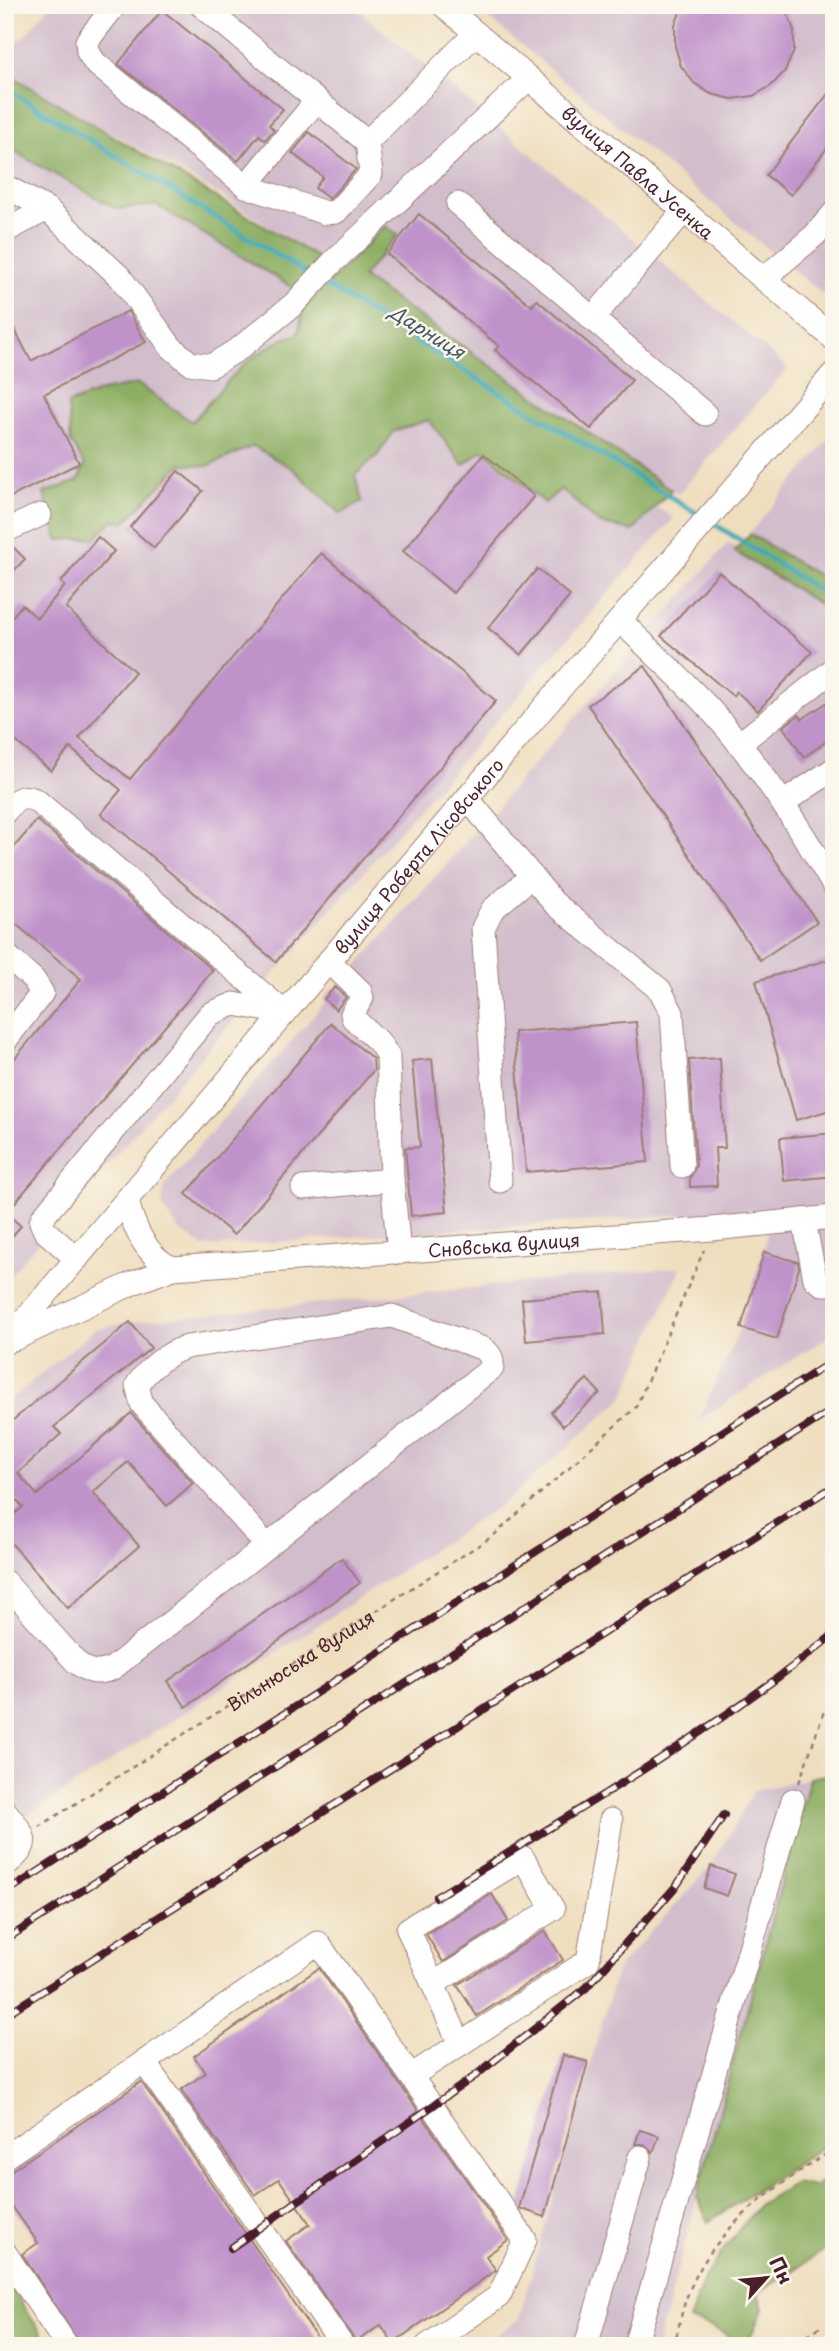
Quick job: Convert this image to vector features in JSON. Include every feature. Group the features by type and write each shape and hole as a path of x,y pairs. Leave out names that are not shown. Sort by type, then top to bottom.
{"street":[{"path":"115,5 87,41 88,52 95,63 246,186 325,213 336,212 371,174 367,142 201,5"},
{"name":"вулиця Павла Усенка","path":"443,5 834,339"},
{"path":"367,142 476,33"},
{"path":"5,186 47,209 120,277 171,347 190,363 211,366 240,348 294,304 332,262 529,78"},
{"path":"246,186 317,100"},
{"path":"458,204 705,414"},
{"path":"5,231 47,209"},
{"path":"592,318 684,211"},
{"path":"763,279 816,235 834,213"},
{"name":"вулиця Роберта Лісовського","path":"5,1343 467,798 832,377"},
{"path":"5,531 40,515"},
{"path":"621,621 713,713 739,744 784,802 834,886"},
{"path":"739,744 834,669"},
{"path":"784,802 834,769"},
{"path":"5,811 20,797 28,796 37,801 285,1013"},
{"path":"467,798 554,903 660,990 667,1001 672,1013 682,1166"},
{"path":"500,1181 483,928 492,910 532,876"},
{"path":"5,954 34,980 42,993 5,1041"},
{"path":"329,961 360,990 362,999 352,1014 353,1018 379,1042 388,1056 392,1180 399,1253"},
{"path":"77,1259 45,1231 41,1222 43,1217 210,1014 234,1004 285,1013"},
{"path":"303,1188 392,1180"},
{"path":"127,1200 135,1225 148,1248 162,1264 173,1268"},
{"name":"Сновська вулиця","path":"5,1343 133,1283 173,1268 712,1229 834,1217"},
{"path":"804,1220 815,1279 822,1284 834,1284"},
{"path":"5,1582 76,1662 87,1670 100,1674 113,1668 492,1368 493,1360 489,1353 392,1316 187,1347 174,1352 143,1377 137,1385 142,1404 267,1546"},
{"path":"635,2346 793,1800"},
{"path":"5,1811 22,1833 21,1853 5,1865"},
{"path":"411,2076 588,1961 611,1821"},
{"path":"433,1984 554,1909 523,1858 408,1929 460,2044"},
{"path":"5,2157 318,1943 525,2239 499,2296 427,2346"},
{"path":"144,2062 343,2346"},
{"path":"586,2346 640,2157"},
{"path":"5,2253 67,2346"}],"path":[{"name":"Вільнюська вулиця","path":"22,1833 493,1536 636,1407 712,1229"},
{"path":"793,1800 824,1711 834,1700"},
{"path":"674,2346 686,2297 696,2275 744,2211 834,2149"},
{"path":"790,2346 820,2327"}],"shaded area":[{"path":"50,5 352,5 788,368 678,494 221,195 5,72 5,48 23,38"},
{"path":"473,5 834,5 834,303 783,262"},
{"path":"5,113 674,518 5,1281"},
{"path":"834,433 834,1333 698,1420 736,1338 765,1245 770,1209 204,1247 179,1230 162,1206 165,1185 728,543 737,548"},
{"path":"681,1267 622,1399 504,1503 24,1818 5,1793 5,1404 95,1329 130,1322"},
{"path":"810,1778 657,2346 480,2346 519,2319 617,1969 711,1866 754,1791"}],"green space":[{"path":"5,72 323,261 295,289 156,205 117,209 22,156 5,143"},
{"path":"385,226 398,235 362,277 671,490 633,531 599,523 561,489 545,503 483,450 463,465 429,420 394,431 377,456 355,475 362,501 341,514 293,469 253,446 208,466 181,464 125,522 113,520 95,538 58,540 44,493 78,481 85,465 71,442 68,404 102,391 138,384 192,422 227,382 252,359 281,340 298,334 304,308"},
{"path":"750,534 834,585 834,613 734,551"},
{"path":"834,1773 834,2140 708,2222 697,2196 810,1778"},
{"path":"834,2158 834,2229 829,2247 758,2293 763,2309 746,2346 712,2327 689,2320 704,2279 726,2246 760,2204 796,2183 813,2187 829,2177"},
{"path":"5,2279 50,2346 5,2346"}],"building":[{"path":"683,5 784,5 794,30 794,51 785,71 771,86 753,96 732,99 711,94 694,83 681,66 675,46 675,25"},
{"path":"162,10 283,109 269,125 274,130 265,140 259,135 238,161 118,64"},
{"path":"834,86 834,139 791,195 766,175"},
{"path":"309,132 356,169 329,199 315,188 323,177 292,153"},
{"path":"419,214 532,306 537,300 632,380 591,429 495,350 499,346 387,254"},
{"path":"5,311 31,361 128,311 146,342 44,394 79,463 5,500"},
{"path":"484,454 534,496 453,593 403,551"},
{"path":"178,471 203,491 154,548 130,527"},
{"path":"98,537 114,551 66,608 135,672 79,738 130,779 321,553 496,701 276,962 101,814 121,790 70,748 51,771 5,732 5,625 22,605 37,618 65,586 61,582"},
{"path":"10,544 25,559 5,580 5,545"},
{"path":"537,569 570,596 521,655 488,628"},
{"path":"719,572 812,652 758,711 736,691 733,696 661,636"},
{"path":"645,666 817,922 760,960 588,705"},
{"path":"834,698 834,736 804,757 783,727 799,715 802,719"},
{"path":"37,820 213,970 6,1213 21,1226 5,1244 5,1070 81,979 5,915 5,858"},
{"path":"834,958 834,1109 796,1120 756,981"},
{"path":"335,987 346,997 336,1010 324,999"},
{"path":"636,1022 648,1162 526,1172 514,1032"},
{"path":"331,1023 373,1059 374,1070 234,1235 186,1194"},
{"path":"720,1058 725,1148 715,1148 717,1186 690,1187 690,1178 696,1165 689,1060"},
{"path":"432,1059 447,1212 411,1216 405,1148 420,1147 412,1061"},
{"path":"834,1133 834,1176 784,1181 780,1138"},
{"path":"764,1252 798,1262 799,1268 777,1339 741,1328"},
{"path":"602,1292 605,1334 526,1341 522,1299"},
{"path":"130,1322 151,1348 54,1427 61,1434 18,1473 37,1495 131,1413 193,1483 167,1506 128,1462 93,1492 139,1546 68,1608 5,1536 5,1522 23,1507 5,1488 5,1427"},
{"path":"587,1379 600,1393 563,1426 551,1412"},
{"path":"342,1558 360,1583 186,1707 168,1681"},
{"path":"711,1866 735,1874 727,1896 704,1888"},
{"path":"492,1894 508,1921 443,1962 426,1934"},
{"path":"545,1931 563,1960 477,2016 457,1985"},
{"path":"319,1968 508,2240 486,2256 496,2270 393,2343 381,2325 356,2342 286,2241 310,2224 279,2179 255,2195 181,2090 205,2073 194,2056"},
{"path":"563,2055 588,2062 545,2217 519,2208"},
{"path":"141,2082 323,2346 81,2346 22,2254 38,2243 5,2196 5,2175"},
{"path":"640,2130 659,2136 653,2152 644,2144 635,2144"}],"waterway":[{"name":"Дарниця","path":"5,88 311,276"},
{"name":"Дарниця","path":"322,283 701,516"},
{"name":"Дарниця","path":"713,523 834,600"}],"railway":[{"path":"5,1893 834,1360"},
{"path":"5,1940 834,1409"},
{"path":"5,2015 834,1486"},
{"path":"436,1897 690,1739 739,1706 834,1634"},
{"path":"231,2248 475,2076 586,1988 677,1885 724,1815"}]}
